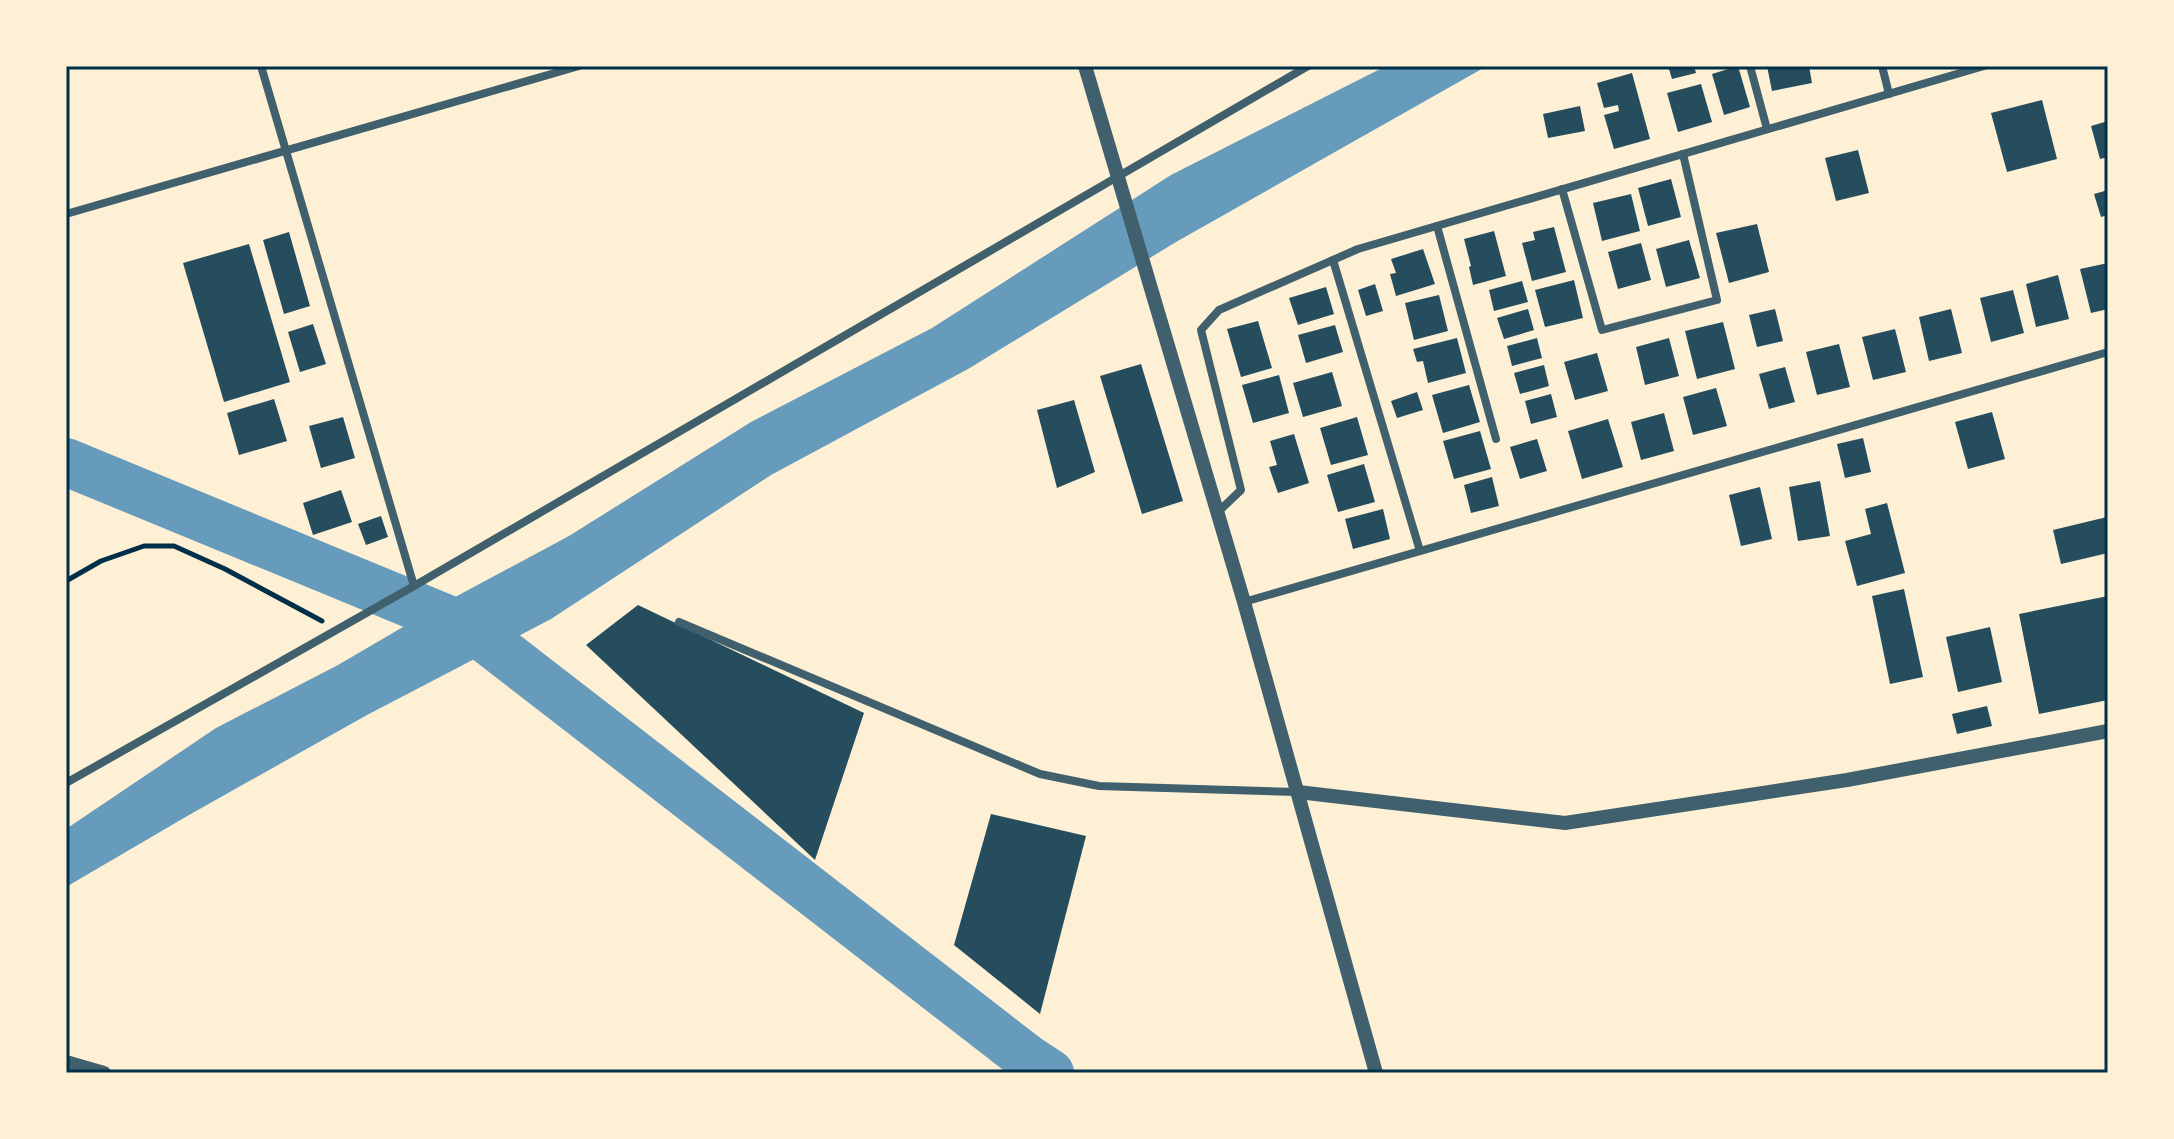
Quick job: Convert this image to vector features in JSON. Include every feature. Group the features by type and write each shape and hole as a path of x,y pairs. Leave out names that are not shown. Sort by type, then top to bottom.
{"street":[{"path":"261,66 414,586"},
{"path":"66,214 579,66"},
{"path":"1085,66 1244,602 1376,1073"},
{"path":"66,783 1119,183 1308,66"},
{"path":"1750,66 1767,129"},
{"path":"1882,66 1889,94"},
{"path":"1217,513 1241,490 1201,330 1219,310 1358,249 1984,66"},
{"path":"1562,189 1602,330 1717,300 1683,154"},
{"path":"1437,226 1496,439"},
{"path":"1333,260 1420,551"},
{"path":"1244,602 2108,352"},
{"path":"679,622 1040,774 1099,786 1298,792 1565,823 1847,780 2108,731"},
{"path":"66,1062 104,1073"}],"path":[{"path":"66,581 101,561 144,546 174,546 225,569 337,630"}],"water":[{"path":"1386,66 1487,66 1176,242 968,369 771,475 551,619 367,715 66,887 66,829 216,728 338,665 444,603 569,536 751,422 932,328 1171,175"}],"building":[{"path":"1668,66 1694,66 1696,73 1672,79"},
{"path":"1738,66 1750,107 1724,115 1712,74"},
{"path":"1767,66 1809,66 1812,83 1772,91"},
{"path":"1632,73 1650,139 1614,149 1604,115 1619,111 1618,105 1604,108 1597,83"},
{"path":"1701,84 1712,122 1678,132 1667,93"},
{"path":"2042,100 2057,159 2007,172 1991,113"},
{"path":"1580,106 1585,131 1548,138 1543,114"},
{"path":"2108,121 2108,157 2100,159 2091,126"},
{"path":"1858,150 1869,193 1836,201 1825,158"},
{"path":"1671,179 1681,217 1648,226 1638,188"},
{"path":"2108,190 2108,215 2101,217 2094,194"},
{"path":"1631,194 1640,231 1602,241 1593,203"},
{"path":"1757,224 1769,272 1729,283 1716,233"},
{"path":"1554,227 1566,272 1532,281 1522,243 1535,240 1533,232"},
{"path":"1494,231 1506,276 1473,285 1464,239"},
{"path":"289,232 310,306 284,314 263,240"},
{"path":"1689,240 1700,278 1666,287 1656,249"},
{"path":"1641,243 1651,280 1618,289 1608,252"},
{"path":"249,244 290,382 224,402 183,263"},
{"path":"1423,249 1435,284 1396,296 1390,274 1396,273 1391,259"},
{"path":"2108,263 2108,309 2091,313 2080,269"},
{"path":"2058,275 2069,319 2036,327 2026,284"},
{"path":"1574,280 1583,318 1545,327 1535,290"},
{"path":"1522,281 1528,302 1494,311 1489,290"},
{"path":"1375,284 1383,311 1366,316 1358,290"},
{"path":"1326,287 1334,314 1298,325 1289,298"},
{"path":"2013,290 2024,333 1991,342 1980,298"},
{"path":"1439,295 1448,331 1414,340 1405,303"},
{"path":"1528,309 1534,330 1504,339 1497,318"},
{"path":"1775,309 1783,341 1757,347 1749,315"},
{"path":"1951,309 1962,353 1929,361 1919,317"},
{"path":"1258,321 1272,368 1241,377 1227,329"},
{"path":"1723,322 1735,369 1697,379 1685,331"},
{"path":"313,324 326,364 300,372 288,332"},
{"path":"1335,325 1343,352 1306,363 1298,335"},
{"path":"1895,329 1906,372 1873,380 1862,337"},
{"path":"1457,338 1466,373 1428,383 1423,361 1417,362 1413,349"},
{"path":"1537,338 1542,358 1512,366 1507,346"},
{"path":"1669,338 1679,376 1645,385 1636,347"},
{"path":"1839,344 1850,387 1817,395 1806,352"},
{"path":"1597,353 1608,391 1575,400 1564,362"},
{"path":"1141,364 1183,501 1142,514 1100,376"},
{"path":"1544,365 1549,386 1520,394 1514,373"},
{"path":"1785,367 1795,402 1769,409 1759,374"},
{"path":"1332,372 1342,406 1303,417 1293,383"},
{"path":"1279,375 1289,413 1253,423 1242,385"},
{"path":"1469,385 1480,422 1443,433 1432,395"},
{"path":"1716,388 1727,426 1693,435 1683,397"},
{"path":"1417,392 1423,410 1397,418 1391,401"},
{"path":"1551,394 1557,417 1531,424 1525,401"},
{"path":"274,399 287,441 239,455 227,413"},
{"path":"1074,400 1095,472 1057,488 1037,410"},
{"path":"1992,412 2005,459 1968,469 1955,422"},
{"path":"1664,413 1674,451 1641,460 1631,422"},
{"path":"343,417 355,458 321,468 309,426"},
{"path":"1357,417 1368,455 1331,465 1320,428"},
{"path":"1608,419 1623,467 1582,479 1568,431"},
{"path":"1480,431 1491,469 1454,479 1443,441"},
{"path":"1294,434 1309,483 1278,493 1269,467 1277,465 1270,441"},
{"path":"1863,438 1871,472 1845,478 1837,444"},
{"path":"1537,439 1547,471 1520,479 1510,447"},
{"path":"1364,464 1375,502 1338,512 1327,475"},
{"path":"1492,477 1499,506 1471,513 1464,485"},
{"path":"1820,481 1830,536 1798,541 1789,487"},
{"path":"1760,487 1772,539 1741,546 1729,495"},
{"path":"341,490 352,522 313,535 303,503"},
{"path":"1887,503 1905,573 1857,586 1845,541 1871,534 1865,509"},
{"path":"1383,509 1390,539 1353,549 1345,519"},
{"path":"381,516 388,537 366,545 358,524"},
{"path":"2107,517 2108,553 2061,564 2053,530"},
{"path":"1904,589 1923,677 1890,684 1872,596"},
{"path":"2108,596 2108,700 2039,714 2019,614"},
{"path":"638,605 864,713 815,860 586,645"},
{"path":"1990,627 2002,682 1958,692 1946,637"},
{"path":"1987,706 1992,726 1957,734 1952,714"},
{"path":"991,814 1086,836 1040,1014 954,945"}],"waterway":[{"path":"66,462 474,630 1050,1073"}]}
